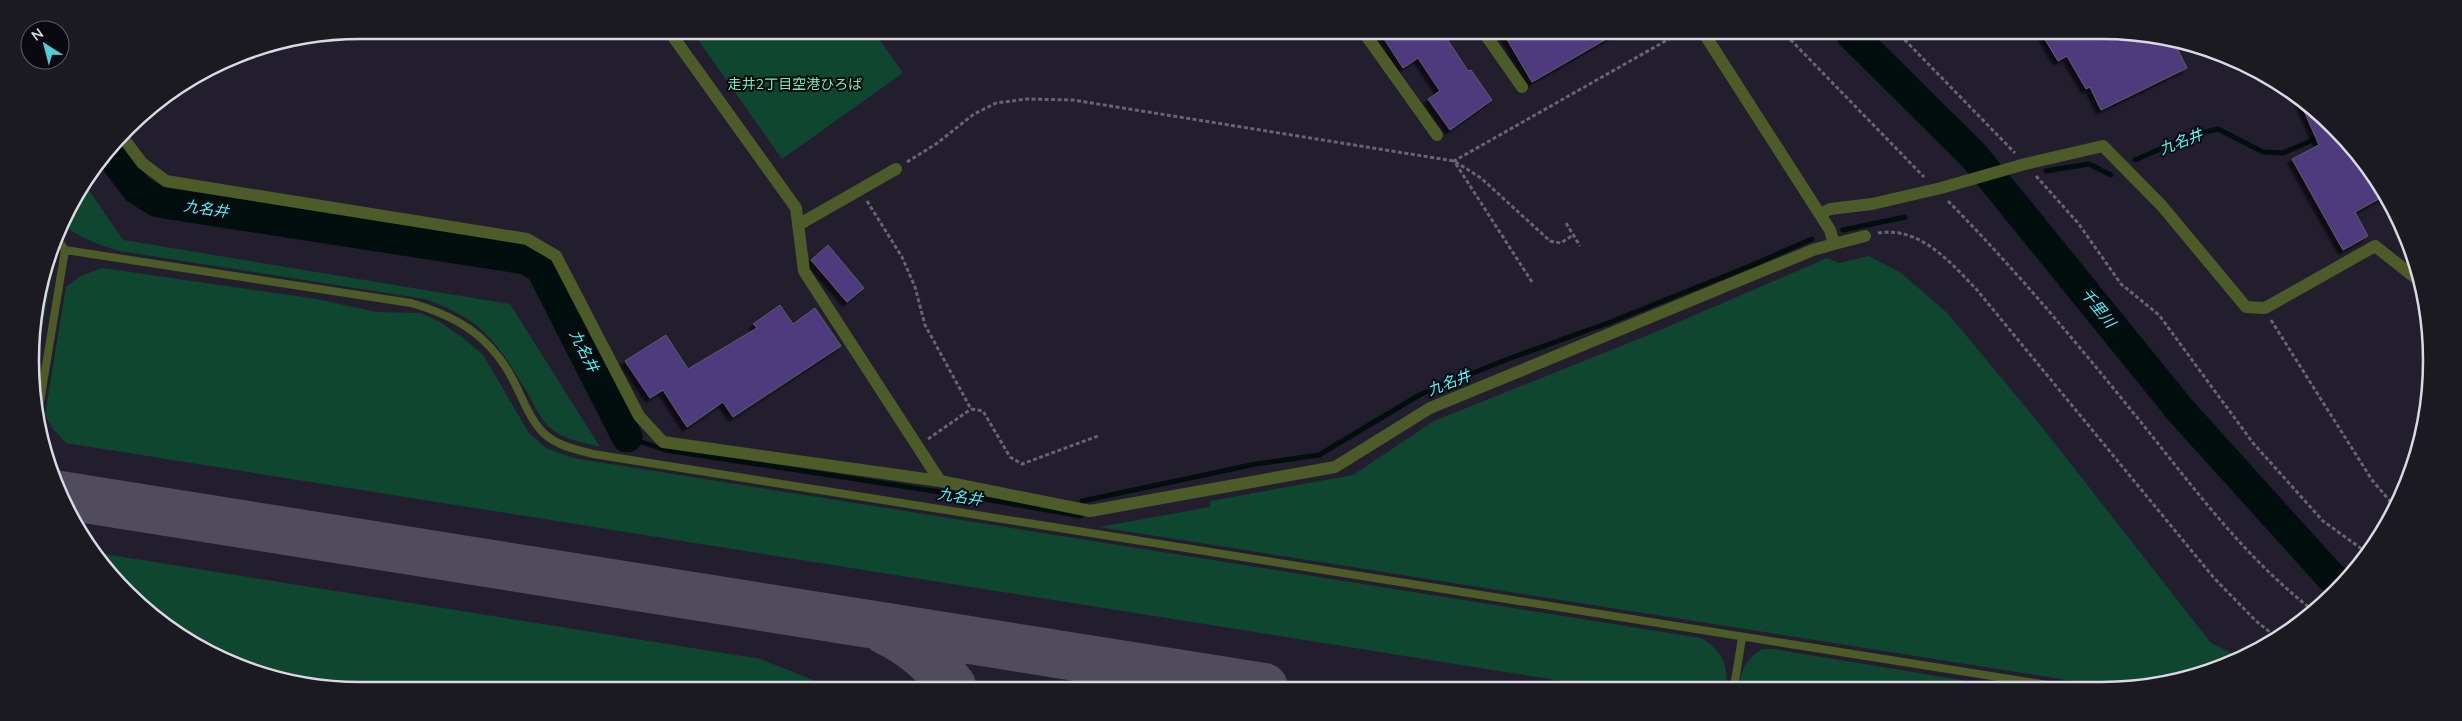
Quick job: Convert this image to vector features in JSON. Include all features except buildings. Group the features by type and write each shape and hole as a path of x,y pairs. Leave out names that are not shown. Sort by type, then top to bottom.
{"street":[{"path":"675,39 796,208 804,271 940,481"},
{"path":"1369,39 1437,135"},
{"path":"1488,39 1522,87"},
{"path":"1709,39 1830,230 1834,244"},
{"path":"126,140 142,163 166,181 527,239 556,256 639,416 663,442 940,481 1090,511 1335,467 1430,408 1813,250 1865,236"},
{"path":"1820,214 1830,209 1872,204 1939,189 2023,165 2103,146 2162,206 2246,307 2265,308 2375,246 2411,275"},
{"path":"798,224 896,169"}],"lane":[{"path":"61,243 66,250 412,303 451,316 484,340 511,375 539,429 552,440 593,454 2028,682"},
{"path":"41,396 66,250"},
{"path":"1735,682 1742,638"}],"path":[{"path":"1454,161 1669,39"},
{"path":"1790,39 1939,189 2002,256 2055,316 2213,512 2254,558 2309,606"},
{"path":"1904,39 2078,224 2121,284 2158,315 2259,450 2322,521 2362,549"},
{"path":"896,169 936,144 974,114 996,103 1027,99 1073,100 1454,161 1482,178 1550,241 1561,243 1573,235"},
{"path":"1454,161 1532,282"},
{"path":"860,190 902,257 915,287 924,325 971,409"},
{"path":"1566,223 1580,246"},
{"path":"1865,236 1888,232 1913,237 1945,256 1977,290 2214,578 2256,621 2271,633"},
{"path":"2265,308 2372,480 2391,502"},
{"path":"918,446 971,409 984,411 1010,457 1022,464 1098,436"}],"green space":[{"name":"走井2丁目空港ひろば","path":"698,39 879,39 903,73 782,159"},
{"path":"88,189 123,240 510,304 600,447 570,439 549,427 541,418 516,374 497,346 474,324 445,307 425,299 120,251 82,237 67,228"},
{"path":"1869,256 1901,273 1945,311 2038,422 2211,643 2233,654 2205,665 2164,676 2123,682 2080,682 1099,527 1210,507 1210,501 1353,475 1434,421 1651,334 1827,258 1839,263"},
{"path":"102,268 317,299 376,312 420,313 440,322 483,355 529,433 546,448 573,458 1701,638 1708,642 1722,658 1727,682 1569,682 66,443 53,429 45,415 66,287 81,276"},
{"path":"49,280 50,285 39,345"},
{"path":"103,554 761,659 818,682 339,682 298,676 237,658 182,628 133,588"},
{"path":"1762,649 1774,649 1974,682 1740,682 1745,665 1752,656"}],"waterway":[{"name":"千里川","path":"1856,39 1974,156 2181,411 2336,580"},
{"name":"九名井","path":"2135,160 2193,135 2218,129 2263,152 2283,153 2322,136"},
{"name":"九名井","path":"112,156 137,189 158,202 525,259 541,268 627,437"},
{"name":"九名井","path":"2046,171 2089,164 2111,175"},
{"name":"九名井","path":"1843,230 1905,217"},
{"name":"九名井","path":"1082,501 1256,464 1319,455 1421,394 1508,359 1608,323 1812,239"},
{"name":"九名井","path":"627,437 665,450 979,498 1081,516"}],"taxiway":[{"path":"69,496 1233,682"},
{"path":"886,631 922,654 949,682"}]}
